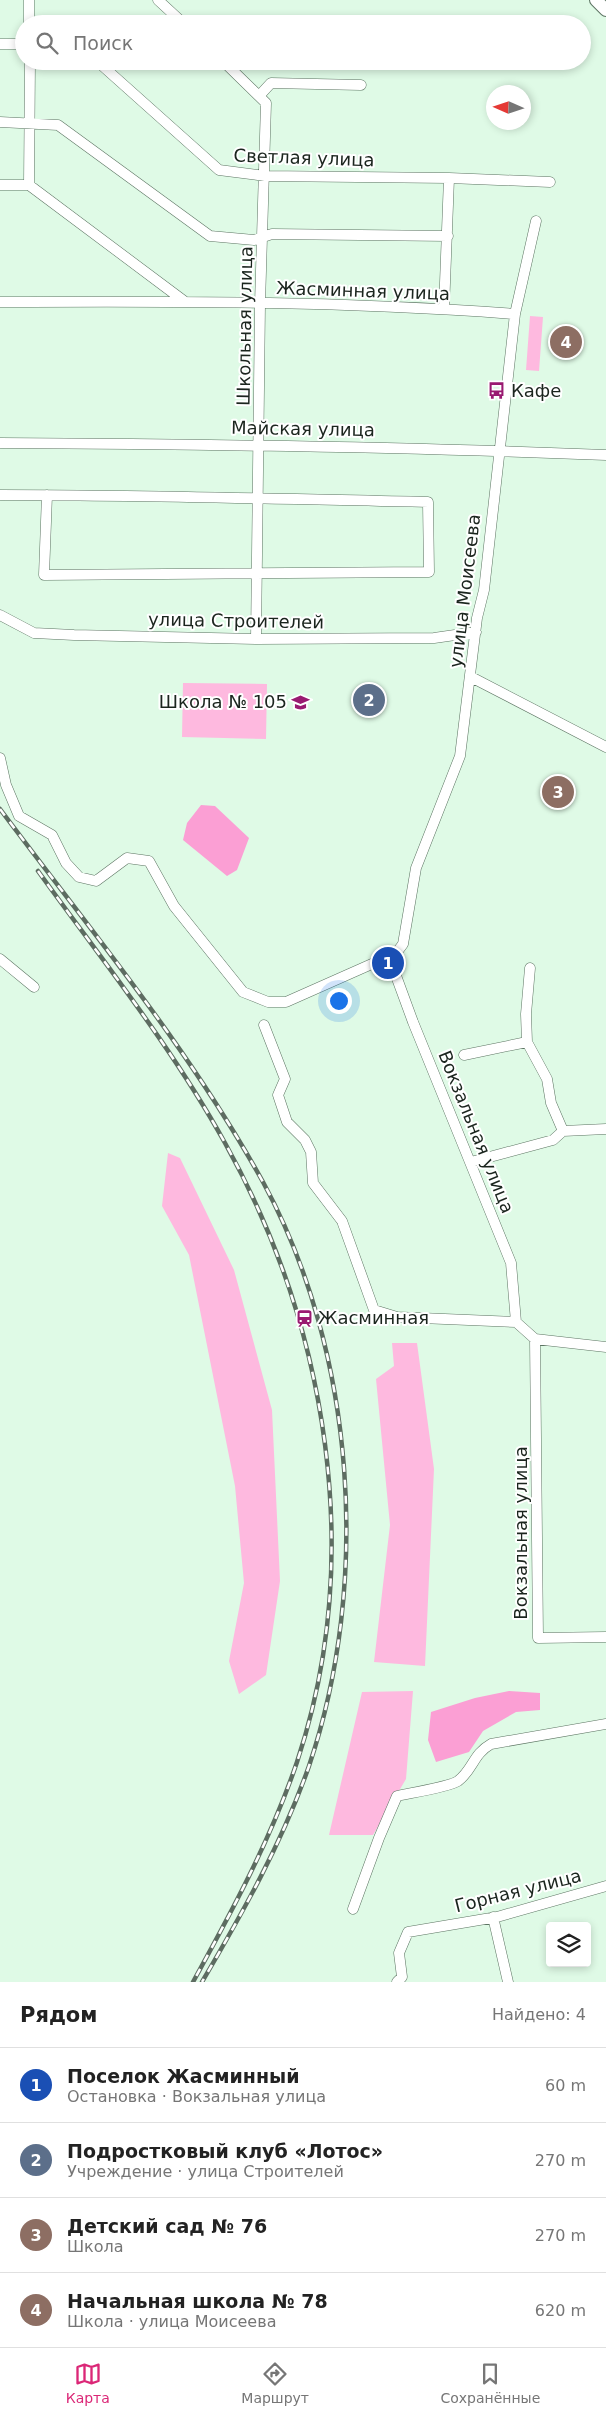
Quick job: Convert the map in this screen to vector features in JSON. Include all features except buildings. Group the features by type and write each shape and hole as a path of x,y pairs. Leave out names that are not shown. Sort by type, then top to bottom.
{"main road":[{"path":"596,0 606,10"}],"street":[{"path":"29,0 30,15"},
{"path":"158,0 174,15"},
{"path":"0,44 15,44"},
{"path":"29,185 30,70"},
{"name":"Светлая улица","path":"107,70 219,170 265,176 449,178 550,182"},
{"path":"232,70 262,99 271,83 361,84"},
{"name":"Школьная улица","path":"256,639 260,304 265,176 262,99"},
{"path":"0,122 58,125 210,236 254,240 272,234 448,236"},
{"path":"444,309 449,178"},
{"path":"0,185 29,185 184,301"},
{"name":"улица Моисеева","path":"394,956 403,944 416,868 460,756 476,632 484,590 515,314 536,221"},
{"name":"Жасминная улица","path":"0,302 184,301 444,309 515,314"},
{"name":"Майская улица","path":"0,443 259,444 499,450 606,455"},
{"path":"0,495 46,495 258,498 428,502 429,572 44,576 46,495"},
{"name":"улица Строителей","path":"0,615 34,633 256,639 434,638 476,632"},
{"path":"471,677 606,747"},
{"path":"0,758 6,785 19,816 52,835 66,863 79,877 96,881 127,858 149,861 174,906 243,992 268,1002 286,1002 383,959 394,956"},
{"name":"Вокзальная улица","path":"394,956 395,973 413,1022 512,1263 516,1322"},
{"path":"0,959 34,987"},
{"path":"530,968 526,1014 527,1042 547,1079 551,1103 563,1131"},
{"path":"264,1024 285,1079 278,1095 287,1122 305,1140 311,1152 314,1183 342,1221 374,1310 397,1317 516,1322 535,1339 606,1347"},
{"path":"464,1055 527,1042"},
{"path":"471,1162 552,1140 563,1131 606,1129"},
{"name":"Вокзальная улица","path":"535,1339 538,1452 538,1638 606,1637"},
{"path":"354,1910 379,1838 398,1796 457,1782 472,1764 480,1750 491,1744 606,1724"},
{"name":"Горная улица","path":"397,1982 402,1977 399,1953 408,1932 493,1917 606,1886"},
{"path":"493,1917 508,1982"}],"shaded area":[{"path":"530,316 543,317 539,371 526,370"},
{"path":"183,683 267,684 266,739 182,737"},
{"path":"201,805 215,806 249,838 237,870 227,876 183,840 187,823"},
{"path":"168,1153 180,1158 234,1270 272,1410 280,1581 266,1675 239,1694 229,1661 244,1583 235,1486 189,1255 162,1206"},
{"path":"392,1343 417,1343 434,1469 425,1666 374,1662 390,1525 376,1379 394,1366"},
{"path":"413,1691 406,1779 373,1835 329,1835 362,1692"},
{"path":"509,1691 540,1693 540,1710 516,1712 483,1731 469,1752 436,1762 428,1740 431,1712 475,1698"}],"railway":[{"path":"0,809 104,945 171,1037 203,1084 263,1182 294,1249 318,1320 335,1394 344,1470 346,1546 341,1622 329,1695 309,1766 287,1822 247,1903 202,1982"},
{"path":"38,871 159,1038 225,1143 260,1214 289,1289 311,1366 325,1445 331,1525 329,1605 318,1684 297,1762 287,1791 263,1847 193,1982"}],"place":[{"name":"Начальная школа № 78","path":"566,342"},
{"name":"Кафе","path":"497,391"},
{"name":"Подростковый клуб «Лотос»","path":"369,700"},
{"name":"Школа № 105","path":"301,702"},
{"name":"Детский сад № 76","path":"558,792"},
{"name":"Поселок Жасминный","path":"388,963"},
{"name":"Жасминная","path":"304,1318"}]}
